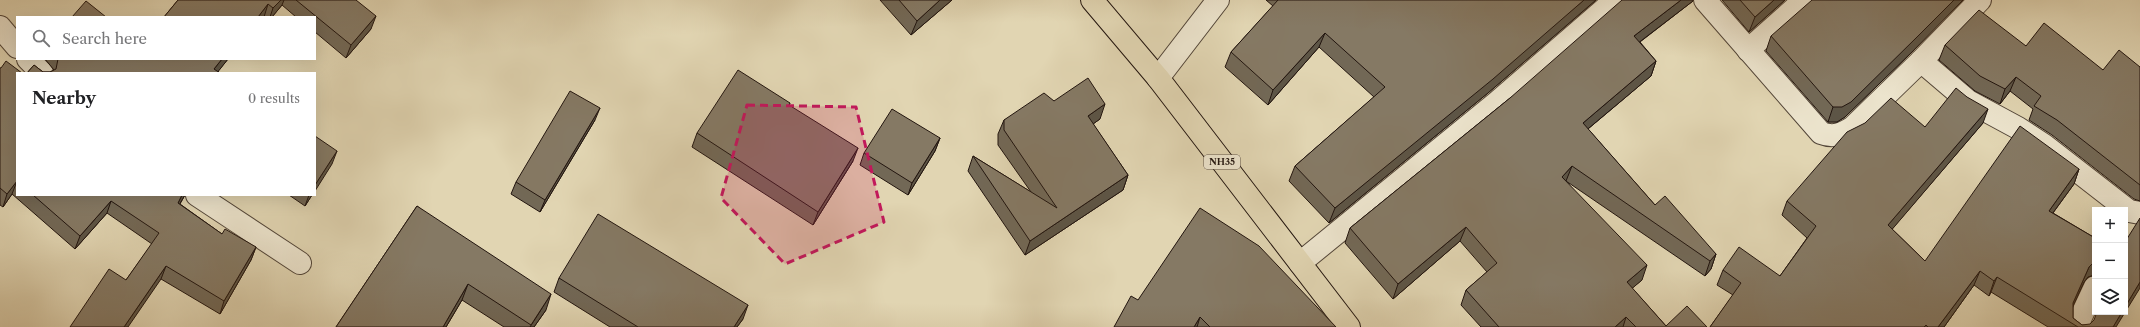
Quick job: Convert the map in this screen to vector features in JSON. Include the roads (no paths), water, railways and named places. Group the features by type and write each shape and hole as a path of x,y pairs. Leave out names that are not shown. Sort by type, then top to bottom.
{"highway":[{"name":"NH35","path":"1092,0 1158,78 1350,327"}],"street":[{"path":"1158,78 1218,0"},
{"path":"1300,263 1496,103 1615,0"},
{"path":"1705,0 1821,133 1830,137 1841,134 1853,127 1921,61 1980,0"},
{"path":"1748,50 1804,0"},
{"path":"0,27 16,46"},
{"path":"29,60 41,72"},
{"path":"1921,61 1968,101 2018,128 2044,145 2131,215"},
{"path":"199,196 300,263"},
{"path":"2084,324 2092,297"}]}
